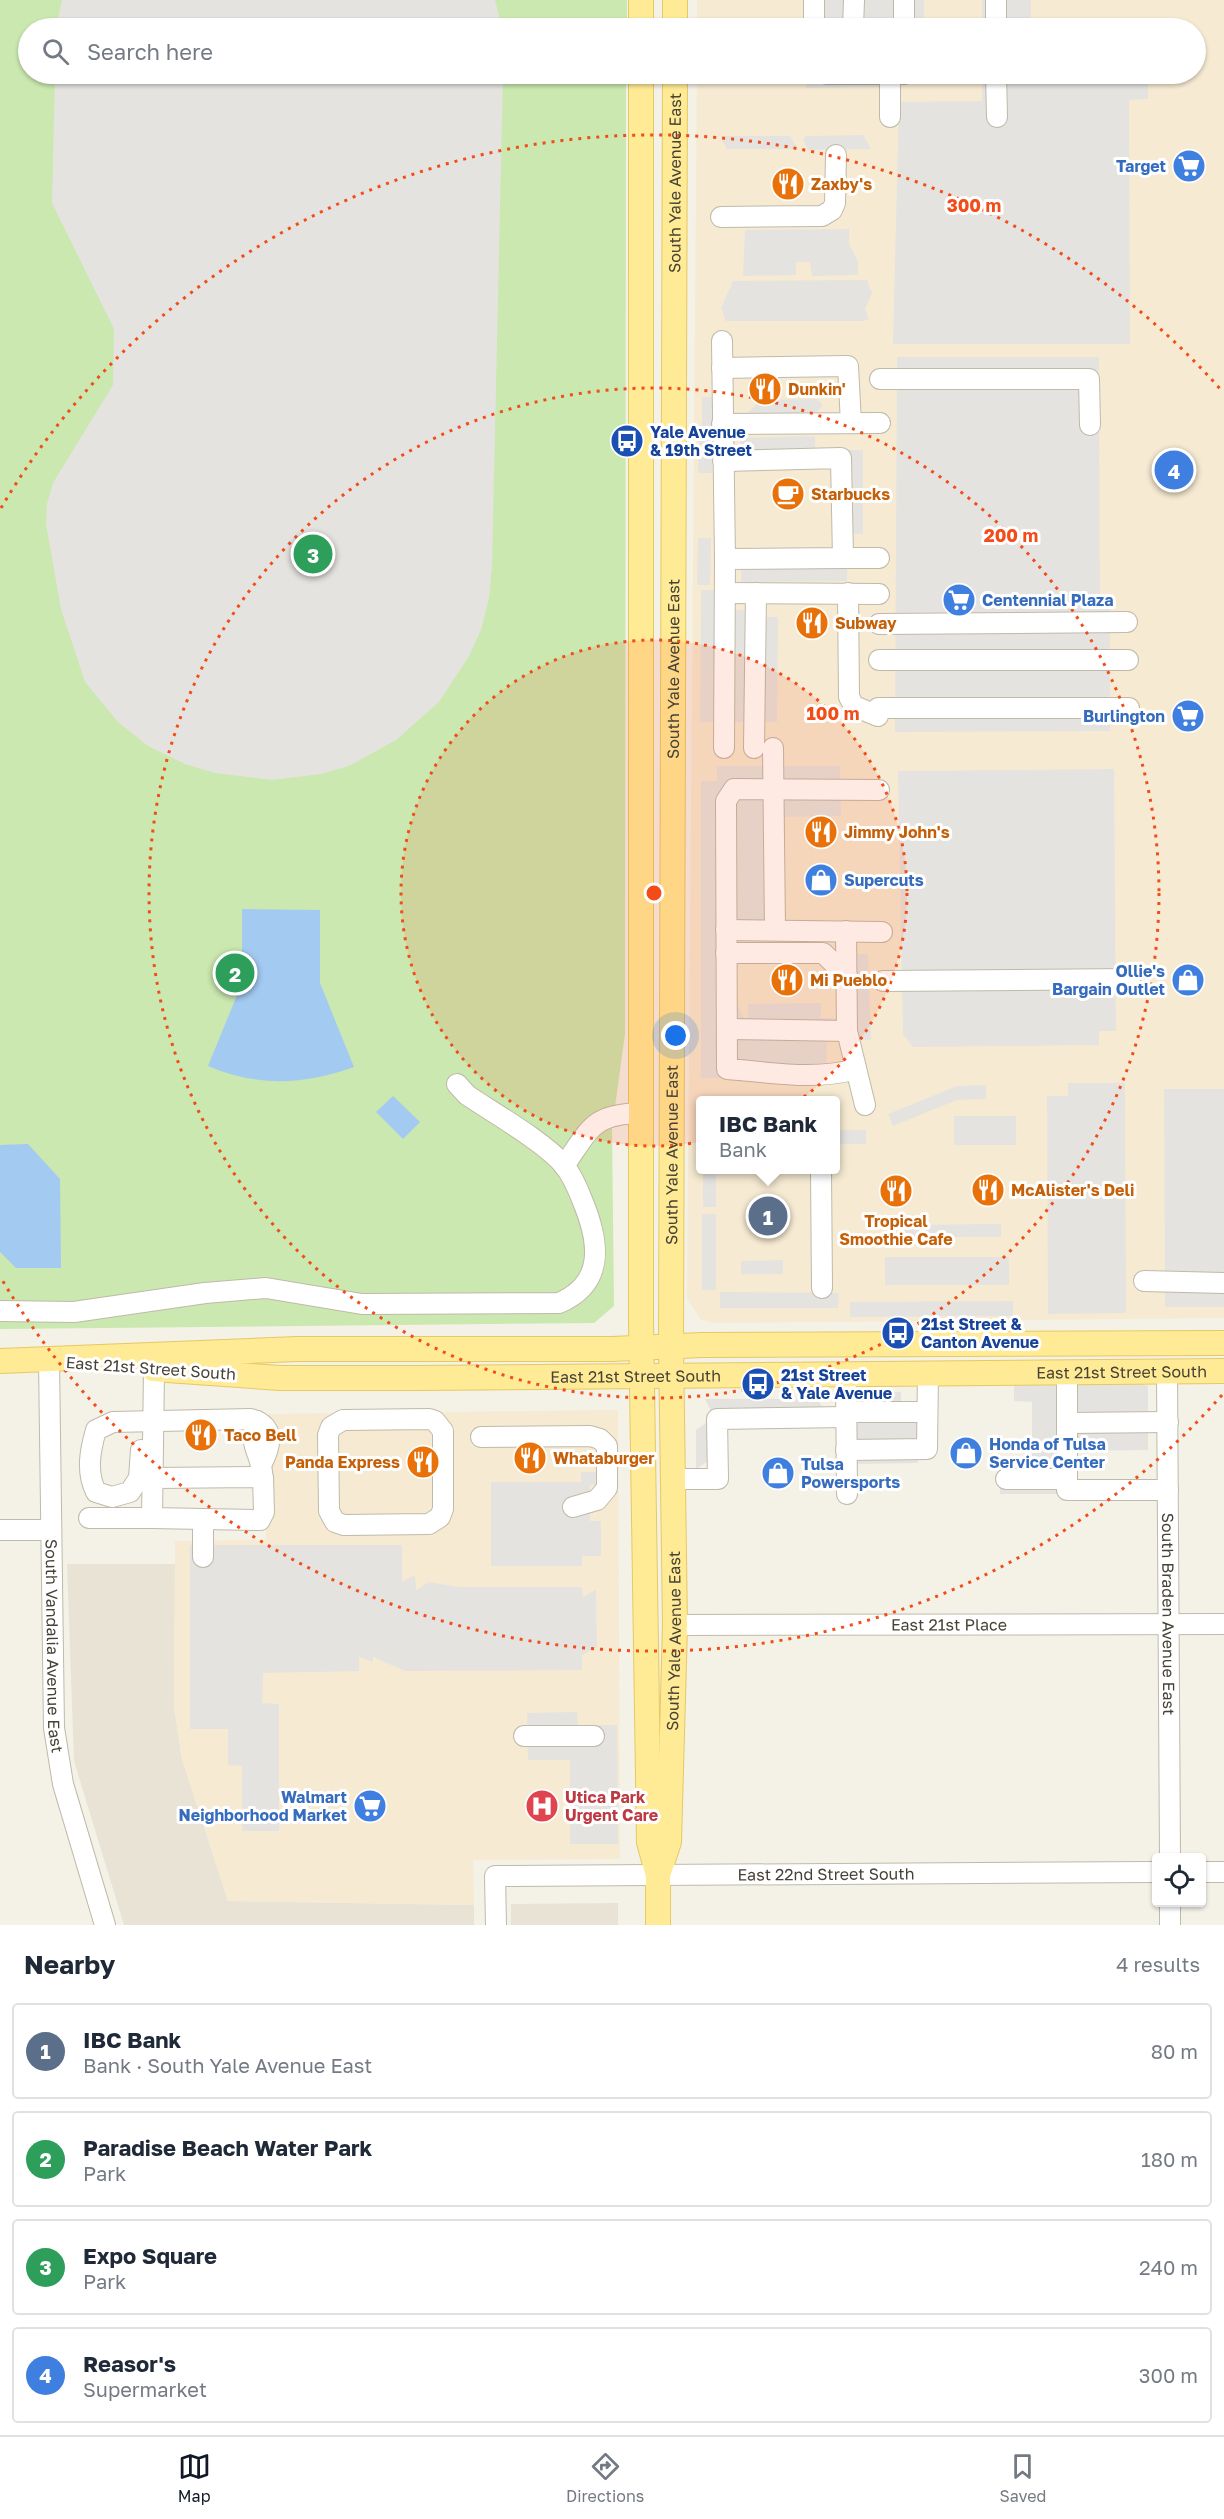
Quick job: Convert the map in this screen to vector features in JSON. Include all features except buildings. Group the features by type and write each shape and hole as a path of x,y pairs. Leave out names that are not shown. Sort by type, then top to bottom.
{"main road":[{"path":"641,0 641,18"},
{"path":"675,0 675,18"},
{"name":"South Yale Avenue East","path":"641,84 643,513 641,1348 649,1842 658,1875 658,1925"},
{"name":"South Yale Avenue East","path":"658,1875 669,1842 675,1625 671,1376 675,84"},
{"path":"641,118 674,118"},
{"path":"642,340 674,341"},
{"path":"643,513 674,514"},
{"path":"642,741 674,742"},
{"path":"1151,1343 1167,1371"},
{"name":"East 21st Street South","path":"0,1361 297,1349 1224,1343"},
{"name":"East 21st Street South","path":"49,1360 280,1378 1224,1371"}],"street":[{"path":"814,0 814,18"},
{"path":"854,0 854,18"},
{"path":"904,0 904,18"},
{"path":"996,0 996,18"},
{"path":"890,84 891,117"},
{"path":"996,84 997,117"},
{"path":"721,218 822,216 832,210 836,203 836,155"},
{"path":"722,340 725,560 724,748"},
{"path":"722,368 848,366 851,423"},
{"path":"880,379 1089,379 1090,425"},
{"path":"722,424 880,423"},
{"path":"723,461 841,458 843,558"},
{"path":"725,560 879,558"},
{"path":"725,593 879,594"},
{"path":"756,593 764,748 774,789 775,930"},
{"path":"848,593 849,698 854,706 878,712 1129,708"},
{"path":"879,624 1127,622"},
{"path":"879,660 1128,660"},
{"path":"856,1069 831,1076 759,1074 726,1069 727,796 734,789 879,790"},
{"path":"726,930 882,932"},
{"path":"846,931 847,1031 865,1105"},
{"path":"726,953 823,953 847,976"},
{"path":"883,981 1130,979"},
{"path":"726,1029 847,1031"},
{"path":"0,1311 74,1312 206,1293 266,1288 362,1304 559,1302 573,1297 588,1281 594,1262 596,1243 585,1206 564,1166 552,1154 467,1095 457,1084"},
{"path":"564,1166 593,1124 620,1113 641,1113"},
{"path":"821,1174 822,1288"},
{"path":"1144,1281 1224,1283"},
{"name":"South Vandalia Avenue East","path":"49,1360 54,1728 63,1785 105,1925"},
{"path":"152,1518 153,1478 147,1420 154,1369"},
{"name":"South Braden Avenue East","path":"1167,1371 1170,1853"},
{"path":"1066,1372 1067,1484"},
{"path":"846,1450 927,1449 928,1373"},
{"path":"846,1374 847,1494"},
{"path":"673,1479 718,1479 717,1419 927,1412"},
{"path":"89,1518 260,1520 264,1512 262,1471 254,1451 253,1432 257,1421 239,1418 147,1420"},
{"path":"343,1420 435,1421 443,1431 443,1509 440,1517 429,1524 344,1525 335,1522 329,1510 328,1435 331,1427 343,1420"},
{"path":"1066,1422 1167,1422"},
{"path":"481,1437 590,1436 600,1439 607,1446 607,1488 597,1500 573,1507"},
{"path":"153,1478 262,1471"},
{"path":"1006,1479 1168,1490"},
{"path":"203,1519 203,1557"},
{"path":"0,1530 50,1530"},
{"name":"East 21st Place","path":"675,1625 1224,1624"},
{"path":"524,1736 594,1736"},
{"name":"East 22nd Street South","path":"496,1925 495,1876 1152,1872"},
{"path":"1206,1872 1224,1872"},
{"path":"1170,1907 1170,1925"}],"shaded area":[{"path":"62,0 495,0 500,18 58,18"},
{"name":"Centennial Plaza","path":"697,0 1224,0 1224,1318 715,1323 701,1320 687,1298 697,84 1206,84 1206,18 697,18"},
{"path":"807,0 924,0 924,18 807,18"},
{"path":"982,0 1031,0 1031,18 982,18"},
{"path":"55,84 503,84 492,566 489,598 481,630 469,656 439,702 396,740 349,766 321,774 272,780 215,773 185,764 148,746 118,722 85,682 61,609 46,524 47,504 53,483 113,385 114,329 52,203"},
{"path":"806,84 898,84 879,87 806,88"},
{"path":"982,84 1148,84 1148,99 1129,100 1130,344 893,344 899,102 982,101"},
{"path":"863,135 871,149 808,150 803,139 806,136"},
{"path":"727,136 790,136 798,149 727,149 721,139"},
{"path":"849,229 849,244 858,261 858,275 812,276 810,262 796,262 796,275 743,276 745,230"},
{"path":"867,280 872,293 865,309 869,319 863,321 726,321 721,308 733,281"},
{"path":"897,357 1099,357 1100,605 1110,606 1110,731 895,732"},
{"path":"702,397 715,397 715,432 702,432"},
{"path":"817,399 823,405 814,416 745,416 760,400"},
{"path":"815,436 815,450 740,451 740,438"},
{"path":"699,438 712,438 712,473 698,473"},
{"path":"849,450 863,450 863,534 850,534"},
{"path":"698,538 711,538 710,585 697,585"},
{"path":"847,568 847,581 741,582 741,569"},
{"path":"701,590 730,590 730,610 766,611 766,617 778,617 777,722 700,722"},
{"path":"717,766 840,766 841,816 784,817 785,924 736,924 737,1004 744,1018 748,1018 748,1004 821,1003 821,1018 839,1018 839,954 868,954 871,1040 827,1040 826,1079 701,1078 701,781 717,781"},
{"path":"1114,769 1116,1031 1099,1031 1099,1045 913,1047 903,1034 898,771"},
{"path":"1068,1083 1125,1083 1126,1313 1048,1314 1047,1096 1068,1096"},
{"path":"986,1085 986,1099 957,1100 893,1126 888,1114 957,1086"},
{"path":"1164,1089 1224,1089 1224,1307 1165,1307"},
{"path":"954,1116 1016,1116 1016,1145 954,1145"},
{"path":"840,1130 866,1130 866,1144 840,1144"},
{"path":"703,1174 716,1174 716,1207 703,1207"},
{"path":"702,1214 716,1214 716,1290 702,1290"},
{"path":"1001,1224 1001,1237 901,1237 901,1225"},
{"path":"885,1257 1009,1257 1009,1285 885,1285"},
{"path":"783,1260 783,1274 741,1274 741,1261"},
{"path":"720,1292 839,1293 838,1308 720,1308"},
{"path":"1013,1301 1013,1316 850,1317 850,1302"},
{"path":"1134,1381 1148,1386 1148,1450 1078,1451 1078,1494 1000,1494 1000,1469 1032,1469 1032,1402 1014,1401 1014,1382"},
{"path":"901,1392 901,1408 917,1408 918,1463 857,1464 855,1393"},
{"path":"705,1399 817,1399 826,1412 712,1413"},
{"path":"618,1410 620,1859 473,1860 474,1905 228,1901 182,1759 174,1706 175,1541 266,1540 267,1414"},
{"path":"710,1420 710,1460 696,1469 696,1430"},
{"path":"581,1472 596,1472 596,1485 590,1485 590,1521 601,1521 601,1556 582,1556 582,1566 491,1566 491,1482 581,1482"},
{"name":"Walmart Neighborhood Market","path":"190,1545 402,1545 402,1582 415,1575 416,1590 429,1582 459,1587 582,1587 583,1597 596,1590 597,1647 582,1655 582,1670 405,1671 373,1657 373,1662 359,1657 359,1671 263,1673 262,1703 279,1704 279,1831 242,1831 242,1766 228,1765 228,1729 190,1729"},
{"path":"67,1564 175,1564 174,1706 182,1759 228,1901 474,1905 474,1925 124,1925 74,1761"},
{"path":"577,1712 578,1725 617,1725 618,1844 570,1844 570,1760 528,1760 527,1713"},
{"path":"618,1903 618,1925 511,1925 511,1904"}],"green space":[{"path":"0,0 627,0 627,18 18,18 18,84 626,84 625,1034 612,1129 614,1306 594,1323 0,1329"}],"water":[{"path":"242,909 320,910 320,983 354,1067 317,1077 281,1081 244,1078 208,1066 242,983"},
{"path":"393,1096 420,1122 403,1139 376,1112"},
{"path":"28,1144 60,1179 61,1268 16,1268 0,1252 0,1145"}],"place":[{"name":"Target","path":"1189,166"},
{"name":"Zaxby's","path":"788,184"},
{"name":"Dunkin'","path":"765,389"},
{"name":"Yale Avenue & 19th Street","path":"627,441"},
{"name":"Reasor's","path":"1174,470"},
{"name":"Starbucks","path":"788,494"},
{"name":"Expo Square","path":"313,554"},
{"name":"Centennial Plaza","path":"959,600"},
{"name":"Subway","path":"812,623"},
{"name":"Burlington","path":"1188,716"},
{"name":"Jimmy John's","path":"821,832"},
{"name":"Supercuts","path":"821,880"},
{"name":"Paradise Beach Water Park","path":"235,973"},
{"name":"Mi Pueblo","path":"787,980"},
{"name":"Ollie's Bargain Outlet","path":"1188,980"},
{"name":"McAlister's Deli","path":"988,1190"},
{"name":"Tropical Smoothie Cafe","path":"896,1191"},
{"name":"IBC Bank","path":"768,1216"},
{"name":"21st Street & Canton Avenue","path":"898,1333"},
{"name":"21st Street & Yale Avenue","path":"758,1384"},
{"name":"Taco Bell","path":"201,1435"},
{"name":"Honda of Tulsa Service Center","path":"966,1453"},
{"name":"Whataburger","path":"530,1458"},
{"name":"Panda Express","path":"423,1462"},
{"name":"Tulsa Powersports","path":"778,1473"},
{"name":"Walmart Neighborhood Market","path":"370,1806"},
{"name":"Utica Park Urgent Care","path":"542,1806"}]}
